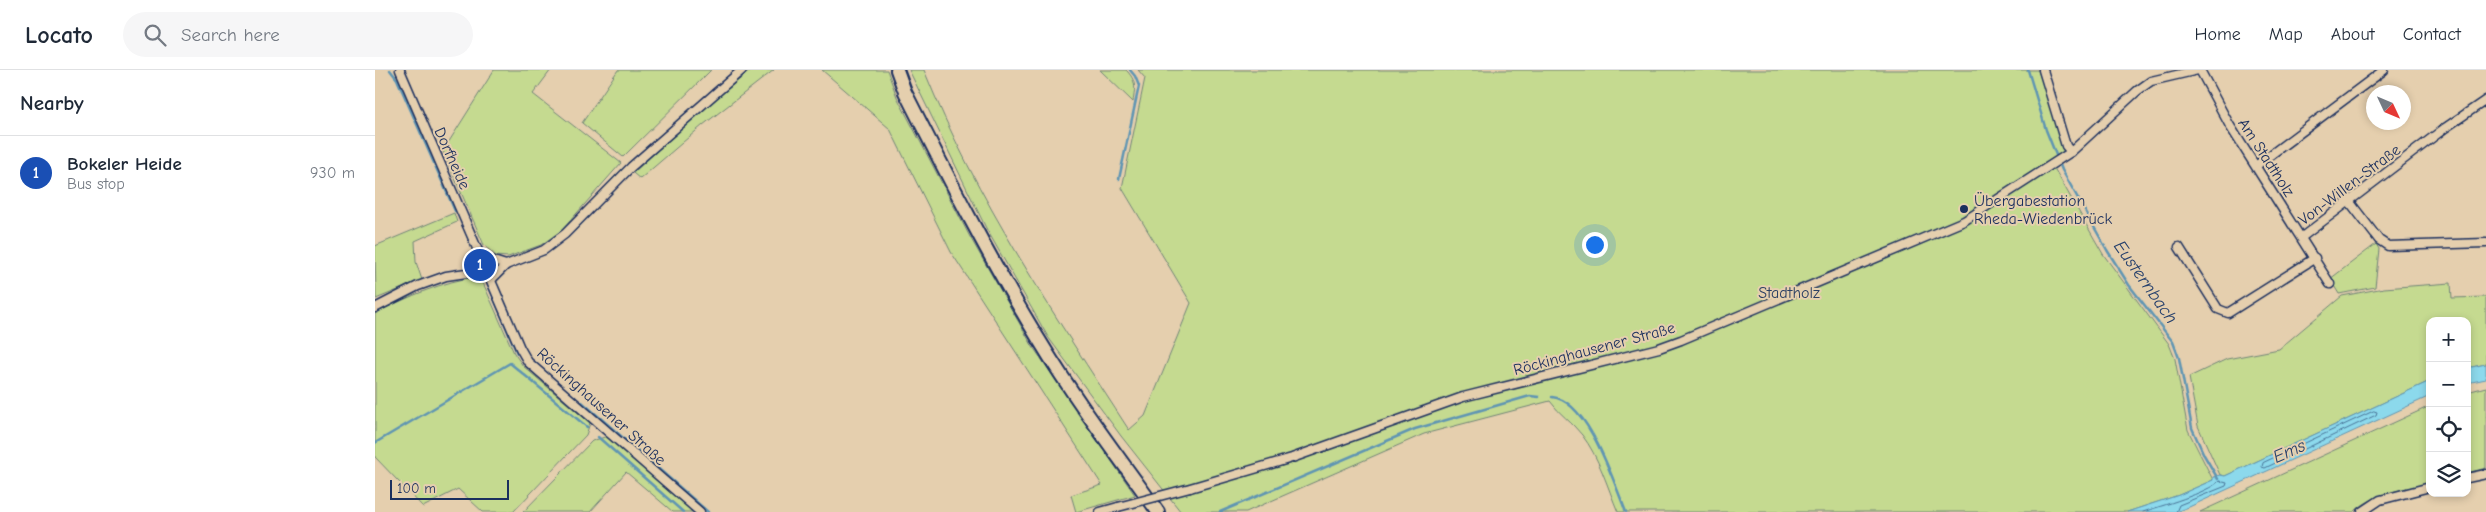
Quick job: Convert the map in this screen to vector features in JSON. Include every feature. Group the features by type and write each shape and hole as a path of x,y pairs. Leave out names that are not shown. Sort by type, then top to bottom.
{"main road":[{"path":"897,70 905,92 977,233 1036,335 1076,397 1158,512"}],"street":[{"name":"Dorfheide","path":"400,70 481,257"},
{"path":"491,280 506,265 544,250 565,234 631,167 742,70"},
{"path":"2043,70 2068,155"},
{"name":"Röckinghausener Straße","path":"1100,512 1292,458 1463,397 1659,348 1681,340 1946,229 1972,216 2068,155 2137,91 2151,81 2199,70"},
{"name":"Am Stadtholz","path":"2199,70 2230,126 2257,165 2330,284"},
{"path":"2257,165 2384,70"},
{"name":"Von-Willen-Straße","path":"2302,237 2445,128 2486,100"},
{"path":"2349,202 2379,240 2388,246 2486,243"},
{"path":"2179,247 2218,309 2228,313 2315,258"},
{"path":"481,257 506,265"},
{"name":"Röckinghausener Straße","path":"481,257 520,348 528,362 700,512"},
{"path":"375,308 418,286 446,276 486,270"},
{"path":"2471,477 2486,474"},
{"path":"2362,512 2381,500 2426,488"}],"green space":[{"path":"494,70 551,70 533,94 621,163 562,230 541,245 508,257 496,256 484,245 443,151"},
{"path":"618,70 711,70 623,157 582,123"},
{"path":"751,70 774,70 703,125 640,179 633,173 695,116"},
{"path":"822,70 887,70 897,97 970,237 1033,347 1135,495 1076,512 1071,495 1102,485 951,252 890,129"},
{"name":"Stadtholz","path":"909,70 924,70 967,164 992,210 1045,299 1129,430 1145,416 1191,303 1122,188 1145,78 1138,70 2038,70 2065,151 2050,161 2103,254 2169,344 2175,359 2188,430 2213,480 2179,495 2127,512 1618,512 1598,462 1588,444 1578,430 1550,401 1424,434 1246,512 1181,512 1121,436 1048,337 986,228"},
{"path":"1100,70 1126,70 1132,78 1134,85 1133,102"},
{"path":"454,213 457,222 415,241 416,262 422,280 376,299 375,246"},
{"path":"2376,244 2379,249 2375,287 2339,294 2330,279"},
{"path":"480,276 514,353 523,366 590,423 586,435 513,512 483,512 458,489 423,507 375,457 375,313 413,295 452,282"},
{"path":"2451,283 2452,298 2486,297 2486,364 2471,367 2471,317 2426,317 2426,383 2225,476 2220,475 2198,426 2189,377 2227,359 2279,349 2342,296 2384,288"},
{"path":"2486,387 2486,468 2471,472 2471,407 2471,391"},
{"path":"2426,408 2426,484 2380,496 2370,500 2354,512 2200,512"},
{"path":"608,436 695,512 673,512 626,472 590,512 523,512 592,441"}],"water":[{"path":"2486,364 2486,379 2471,382 2471,367"},
{"name":"Ems","path":"2426,383 2426,398 2189,507 2175,512 2127,512 2179,495 2213,480 2213,477 2225,476"}],"waterway":[{"path":"390,70 397,79 455,211"},
{"path":"1119,179 1139,86 1130,70"},
{"name":"Eusternbach","path":"2028,70 2046,130 2062,170 2129,285 2173,342 2179,358 2192,428 2204,455 2218,479"},
{"path":"485,277 517,353"},
{"path":"375,443 510,363 587,427"},
{"path":"1220,512 1415,429 1530,396 1539,397"},
{"path":"1552,397 1565,402 1577,412 1588,427 1607,464 1626,512"},
{"path":"582,402 708,512"},
{"path":"598,437 683,512"}],"place":[{"name":"Übergabestation Rheda-Wiedenbrück","path":"1964,209"},
{"name":"Bokeler Heide","path":"480,265"}]}
